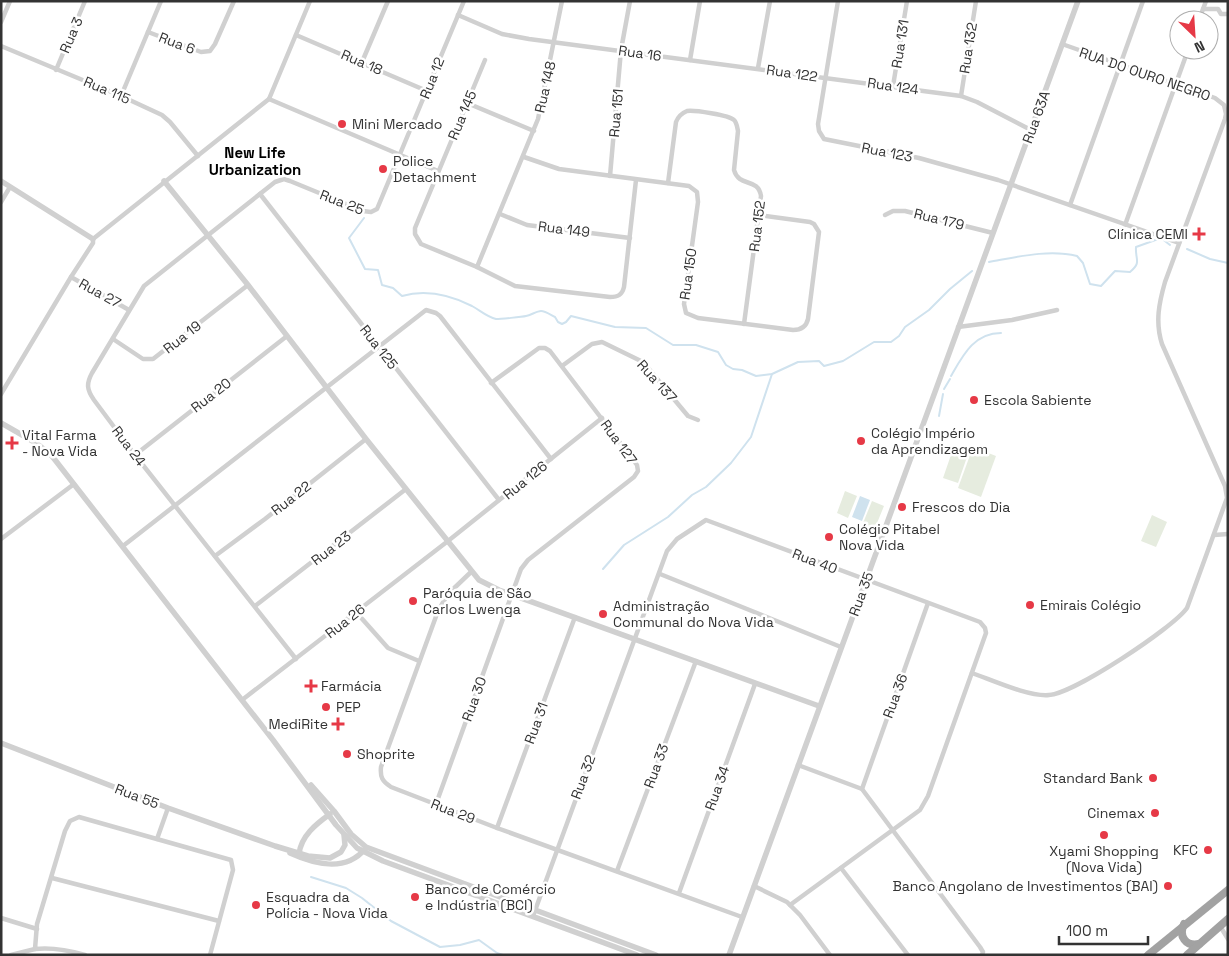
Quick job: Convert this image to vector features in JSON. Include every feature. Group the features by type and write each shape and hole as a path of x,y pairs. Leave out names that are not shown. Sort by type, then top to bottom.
{"highway":[{"path":"1148,955 1228,890"},
{"path":"1187,955 1228,919"},
{"path":"1186,923 1182,932 1185,941 1195,945 1202,942"},
{"path":"1148,955 1156,953 1162,955"}],"street":[{"path":"1,22 10,1"},
{"name":"Rua 3","path":"56,70 85,1"},
{"path":"121,96 161,1"},
{"name":"Rua 6","path":"148,32 201,52 210,51 234,1"},
{"path":"1,394 94,239 269,98 310,1"},
{"path":"362,62 388,1"},
{"name":"Rua 12","path":"401,154 464,1"},
{"name":"Rua 148","path":"477,267 538,119 562,1"},
{"name":"Rua 151","path":"610,176 621,50 630,1"},
{"path":"690,60 700,1"},
{"path":"758,68 770,1"},
{"path":"826,78 838,1"},
{"name":"Rua 131","path":"893,86 907,1"},
{"name":"Rua 132","path":"960,96 976,1"},
{"name":"Rua 63A","path":"993,233 1078,1"},
{"path":"1070,205 1143,1"},
{"path":"1206,1 1203,9 1218,9 1222,14 1228,14"},
{"name":"Rua 16","path":"458,16 502,34 758,68"},
{"name":"Rua 18","path":"296,35 427,91"},
{"name":"RUA DO OURO NEGRO","path":"972,673 1027,692 1051,695 1060,693 1104,670 1175,622 1184,613 1189,603 1227,498 1226,486 1159,334 1157,316 1158,305 1179,243 1226,114 1224,105 1221,101 1175,83 1062,44"},
{"name":"Rua 115","path":"1,46 121,96 166,119 198,156"},
{"name":"Rua 145","path":"477,267 421,244 415,234 415,228 485,60"},
{"path":"1125,225 1184,60"},
{"name":"Rua 122","path":"758,68 826,78"},
{"name":"Rua 124","path":"826,78 960,96 1031,130"},
{"name":"Rua 123","path":"826,78 818,128 820,134 827,140 919,158 1011,184 1179,243"},
{"path":"269,98 438,171"},
{"path":"467,103 534,131"},
{"name":"Rua 152","path":"668,183 676,122 684,112 691,111 730,117 736,122 738,131 734,170 738,179 752,183 760,190 761,196 744,324"},
{"name":"Rua 25","path":"207,234 275,182 284,179 363,212 371,212 379,205 401,154"},
{"name":"Rua 150","path":"524,156 558,169 694,188 698,197 684,304 689,316 796,330 805,326 808,320 819,235 818,229 810,222 759,215"},
{"path":"477,267 515,286 614,297 621,294 624,287 636,180"},
{"path":"1,181 94,239"},
{"path":"164,182 248,285 471,572 485,583 512,594 819,706"},
{"path":"1,202 10,187"},
{"name":"Rua 125","path":"260,194 499,500"},
{"name":"Rua 179","path":"884,215 893,211 905,211 993,233"},
{"name":"Rua 149","path":"500,214 527,225 630,238"},
{"name":"Rua 35","path":"729,955 993,233"},
{"name":"Rua 24","path":"207,234 148,281 92,373 87,385 94,400 135,455 296,659"},
{"name":"Rua 27","path":"71,277 129,310"},
{"name":"Rua 19","path":"113,339 139,358 153,359 248,285"},
{"path":"123,546 422,312 431,310 440,316 551,459"},
{"path":"958,327 1012,320 1057,310"},
{"name":"Rua 20","path":"135,455 287,336"},
{"name":"Rua 137","path":"562,366 592,344 602,342 643,362 688,416 698,420"},
{"name":"Rua 127","path":"491,383 539,348 545,348 550,351 562,366 637,465 637,474 525,563 519,572 512,594"},
{"name":"Rua 126","path":"448,542 602,418"},
{"path":"1,422 36,443 47,452 123,546 291,763 364,850"},
{"name":"Rua 22","path":"215,556 366,439"},
{"path":"1,539 74,484"},
{"name":"Rua 23","path":"255,606 406,489"},
{"path":"1222,513 1228,518"},
{"name":"Rua 40","path":"706,520 980,622 985,628 986,637 972,673"},
{"name":"Rua 32","path":"534,913 667,552 672,544 706,520"},
{"path":"1214,536 1228,534"},
{"name":"Rua 26","path":"242,700 448,542"},
{"name":"Rua 29","path":"471,572 443,600 381,767 380,775 384,782 391,787 497,828 742,917"},
{"path":"660,574 841,647"},
{"name":"Rua 30","path":"436,804 512,594"},
{"name":"Rua 36","path":"862,789 928,603"},
{"path":"356,612 388,648 419,661"},
{"name":"Rua 31","path":"497,828 574,617"},
{"name":"Rua 33","path":"617,871 696,661"},
{"path":"790,905 918,813 924,804 972,673"},
{"name":"Rua 34","path":"679,894 755,684"},
{"name":"Rua 55","path":"1,743 168,808 299,855"},
{"path":"798,765 862,789 980,947 983,952 982,955"},
{"path":"157,839 168,808"},
{"path":"299,855 316,858 334,857 343,849 346,843 344,835 332,813"},
{"path":"299,855 301,845 306,836 315,826 332,813"},
{"path":"35,949 37,929 65,831 72,819 79,817 227,858 232,862 233,870 210,955"},
{"path":"344,835 364,850 534,913 656,955"},
{"path":"299,855 314,863 330,865 352,859 364,850"},
{"path":"841,868 908,955"},
{"path":"52,878 219,921"},
{"path":"754,886 774,894 790,905 800,915 830,955"},
{"path":"534,913 637,955"},
{"path":"1,918 37,929"},
{"path":"1220,926 1228,939"},
{"path":"11,955 46,947 85,955"}],"shaded area":[{"path":"973,447 996,456 981,497 958,488"},
{"path":"952,452 967,457 958,483 943,478"},
{"path":"845,491 857,496 848,518 837,513"},
{"path":"872,501 884,506 875,528 863,523"},
{"path":"1152,515 1167,522 1156,547 1141,541"}],"water":[{"path":"860,496 870,500 862,521 852,517"}],"waterway":[{"path":"364,218 349,238 365,269 378,270 382,285 393,288 402,296 420,293 447,296 464,302 496,319 524,316 541,311 555,317 562,324 571,316 615,327 646,328 673,345 696,345 718,352 726,365 756,376 772,374 798,362 819,361 824,366 843,361 874,342 891,342 899,336 905,327 929,310 972,271"},
{"path":"989,262 1055,253 1077,256 1083,263 1090,284 1101,286 1115,271 1130,272 1134,269 1137,263 1136,247 1161,238 1170,245"},
{"path":"1187,249 1210,259 1228,263"},
{"path":"951,376 960,360 976,341 992,334 1001,333"},
{"path":"603,569 624,545 668,517 692,495 706,487 731,463 751,437 772,374"},
{"path":"944,389 950,379"},
{"path":"939,416 943,394"},
{"path":"311,877 346,888 391,921 440,947 460,945 479,940 503,955"}],"place":[{"name":"Mini Mercado","path":"342,124"},
{"name":"Police Detachment","path":"383,169"},
{"name":"Clínica CEMI","path":"1199,234"},
{"name":"Escola Sabiente","path":"974,400"},
{"name":"Colégio Império da Aprendizagem","path":"861,441"},
{"name":"Vital Farma - Nova Vida","path":"12,443"},
{"name":"Frescos do Dia","path":"902,507"},
{"name":"Colégio Pitabel Nova Vida","path":"829,537"},
{"name":"Paróquia de São Carlos Lwenga","path":"413,601"},
{"name":"Emirais Colégio","path":"1030,605"},
{"name":"Administração Communal do Nova Vida","path":"603,614"},
{"name":"Farmácia","path":"311,686"},
{"name":"PEP","path":"326,707"},
{"name":"MediRite","path":"338,724"},
{"name":"Shoprite","path":"347,754"},
{"name":"Standard Bank","path":"1153,778"},
{"name":"Cinemax","path":"1155,813"},
{"name":"Xyami Shopping (Nova Vida)","path":"1104,835"},
{"name":"KFC","path":"1208,850"},
{"name":"Banco Angolano de Investimentos (BAI)","path":"1168,886"},
{"name":"Banco de Comércio e Indústria (BCI)","path":"415,897"},
{"name":"Esquadra da Polícia - Nova Vida","path":"256,905"}],"district":[{"name":"New Life Urbanization","path":"255,160"}]}
